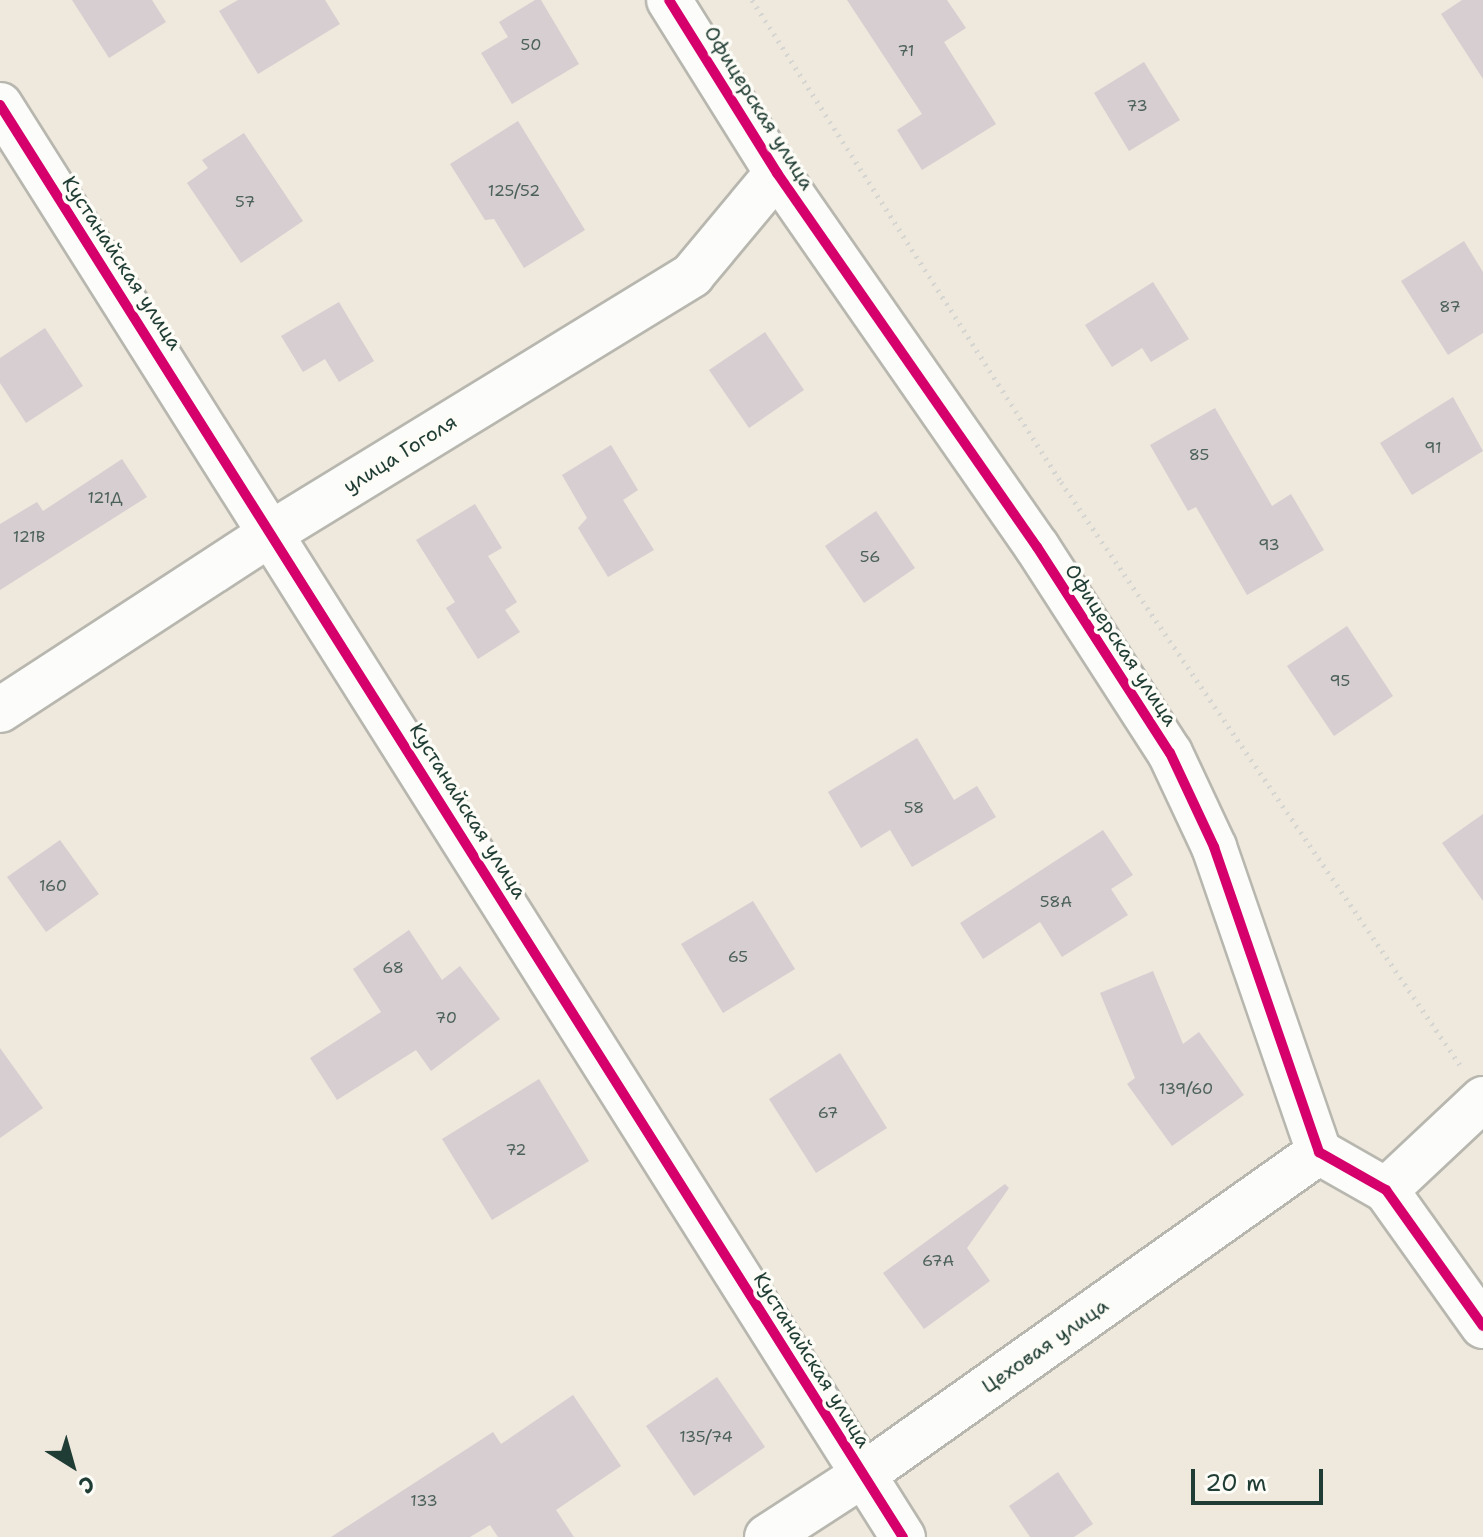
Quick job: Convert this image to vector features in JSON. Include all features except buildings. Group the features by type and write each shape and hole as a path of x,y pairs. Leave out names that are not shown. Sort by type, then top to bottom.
{"street":[{"name":"Офицерская улица","path":"669,0 777,173 1037,547 1170,753 1214,847 1319,1152"},
{"name":"Кустанайская улица","path":"0,105 273,532 903,1537"},
{"name":"улица Гоголя","path":"0,710 273,532 692,275 777,173"},
{"path":"1386,1190 1483,1099"},
{"path":"1319,1152 1386,1190 1483,1326"},
{"name":"Цеховая улица","path":"767,1537 863,1475 1319,1152"}],"path":[{"path":"752,0 1061,482 1483,1099"}],"cycle path":[{"path":"669,0 777,173 1037,547 1170,753 1214,847 1319,1152 1386,1190 1483,1326"},
{"path":"0,105 903,1537"}]}
